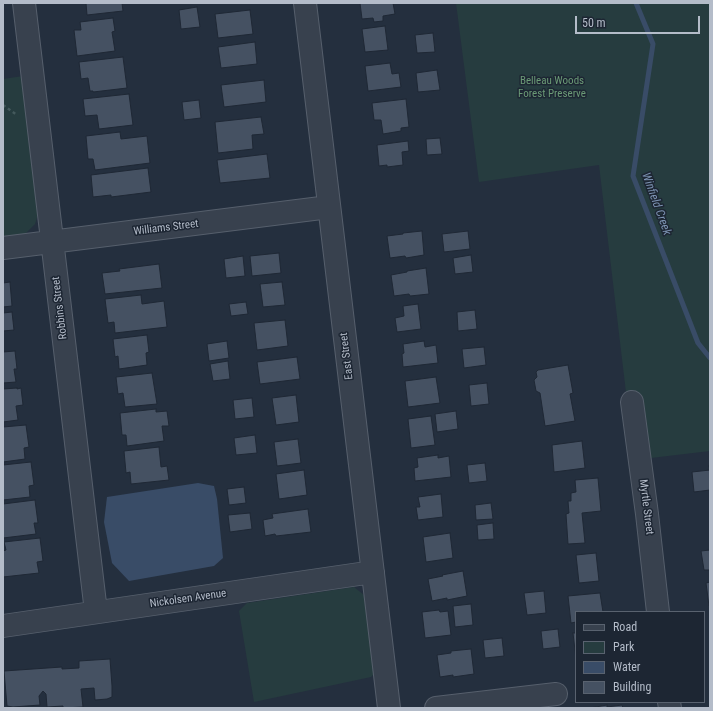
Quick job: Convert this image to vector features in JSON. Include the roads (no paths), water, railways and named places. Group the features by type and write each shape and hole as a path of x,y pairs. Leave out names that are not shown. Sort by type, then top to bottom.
{"street":[{"name":"Robbins Street","path":"24,3 96,612"},
{"name":"East Street","path":"305,3 373,572 383,702"},
{"name":"Williams Street","path":"3,248 329,208"},
{"name":"Myrtle Street","path":"632,402 658,611"},
{"name":"Nickolsen Avenue","path":"3,626 373,572"},
{"path":"436,708 556,694"}],"water":[{"path":"198,483 214,486 217,499 223,558 214,566 129,581 112,563 104,522 107,497"}],"waterway":[{"name":"Winfield Creek","path":"636,3 653,44 633,176 698,343 710,358"}],"park label":[{"name":"Belleau Woods Forest Preserve","path":"552,87"}]}
